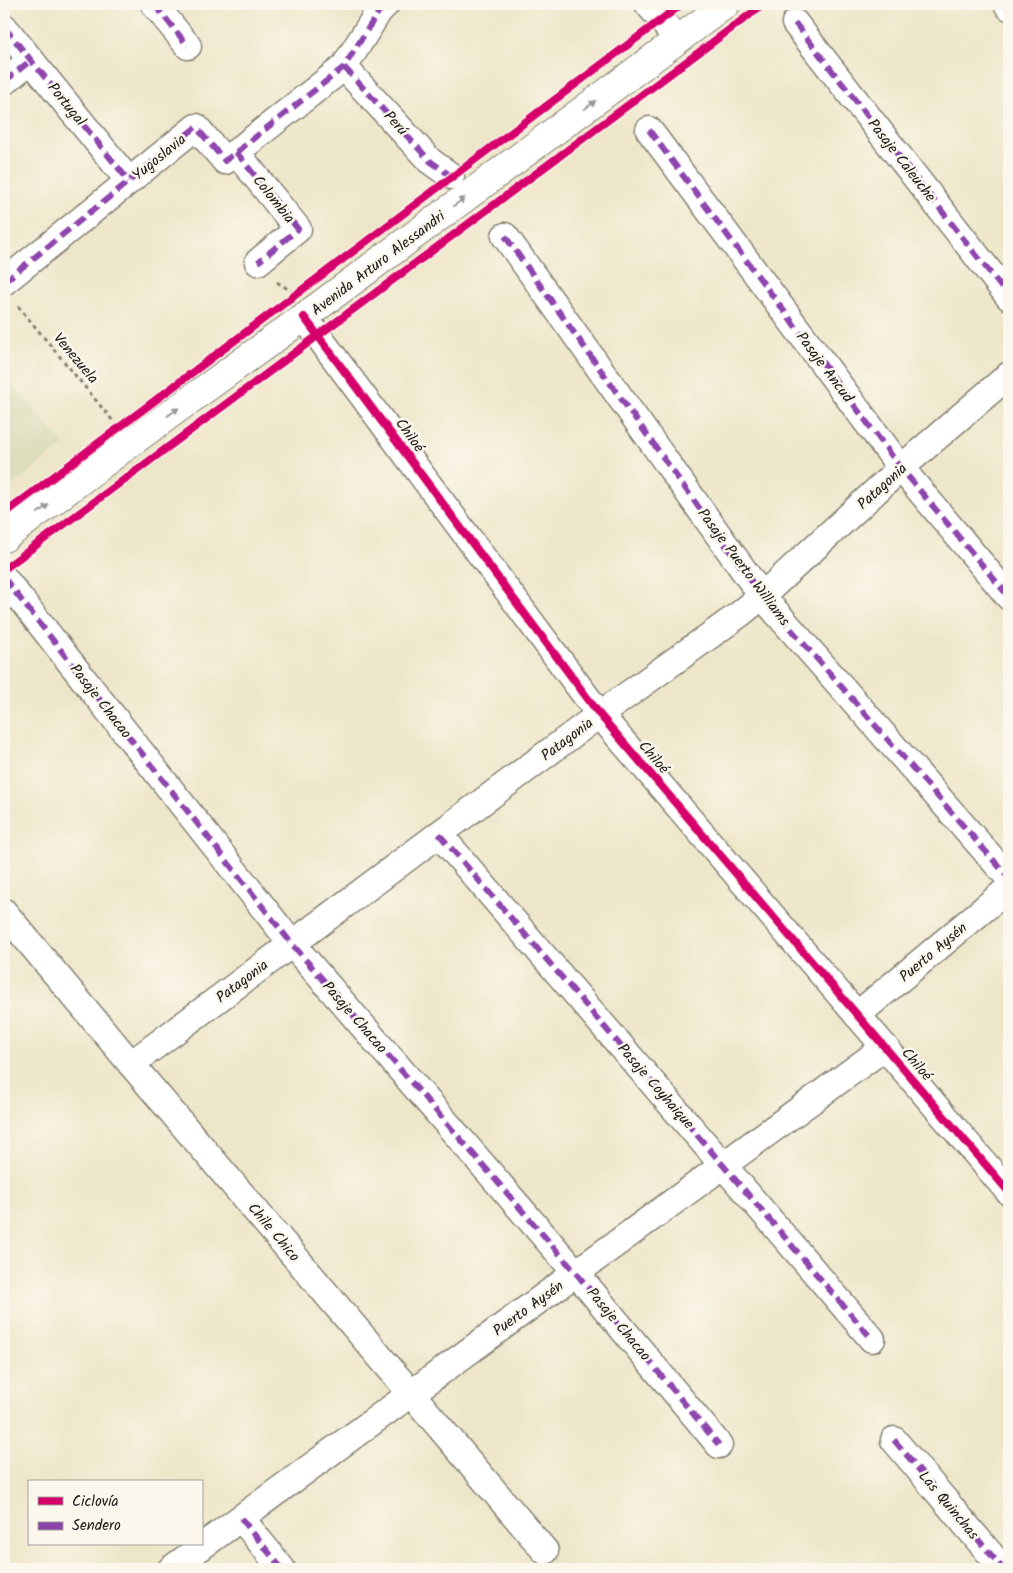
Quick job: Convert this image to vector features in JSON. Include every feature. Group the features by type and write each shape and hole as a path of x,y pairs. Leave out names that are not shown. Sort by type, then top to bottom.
{"main road":[{"name":"Avenida Arturo Alessandri","path":"4,538 129,444 296,304 678,40 726,4"}],"street":[{"path":"154,4 188,46"},
{"path":"236,152 344,67 378,11 386,4"},
{"path":"648,4 678,40"},
{"name":"Pasaje Caleuche","path":"795,23 1009,296"},
{"name":"Portugal","path":"4,27 129,182"},
{"path":"4,82 31,60"},
{"name":"Perú","path":"344,67 430,161 452,176"},
{"name":"Yugoslavia","path":"10,292 129,182 196,127 225,161 236,152"},
{"name":"Pasaje Ancud","path":"649,130 901,468 1009,597"},
{"name":"Colombia","path":"236,152 298,229 258,262"},
{"name":"Pasaje Puerto Williams","path":"505,236 762,596 1009,878"},
{"name":"Chiloé","path":"296,304 600,715 1009,1192"},
{"name":"Patagonia","path":"131,1064 600,715 740,614 901,468 1009,375"},
{"name":"Pasaje Chacao","path":"4,578 292,944 576,1272 719,1444"},
{"name":"Pasaje Coyhaique","path":"439,834 872,1339"},
{"name":"Puerto Aysén","path":"857,1015 1009,888"},
{"name":"Chile Chico","path":"4,912 545,1551"},
{"name":"Puerto Aysén","path":"171,1569 885,1047"},
{"name":"Las Quinchas","path":"894,1440 1004,1569"},
{"path":"241,1518 282,1569"}],"path":[{"path":"258,262 270,278 296,304 303,288"}],"shaded area":[{"path":"4,374 64,445 4,492"}],"marked path":[{"path":"154,4 188,46"},
{"path":"4,282 196,127 225,161 344,67 379,11 386,4"},
{"path":"795,23 1009,297"},
{"path":"4,27 129,181"},
{"path":"4,82 31,60"},
{"path":"344,67 430,161 451,176"},
{"path":"649,130 901,468 1009,597"},
{"path":"236,152 298,229 258,262"},
{"path":"505,236 762,596 1009,878"},
{"path":"4,578 292,944 576,1273 719,1445"},
{"path":"439,834 872,1339"},
{"path":"894,1440 1003,1569"},
{"path":"241,1518 282,1569"}],"cycle path":[{"path":"4,514 682,4"},
{"path":"4,569 764,4"},
{"path":"304,317 600,715 1009,1192"}]}
